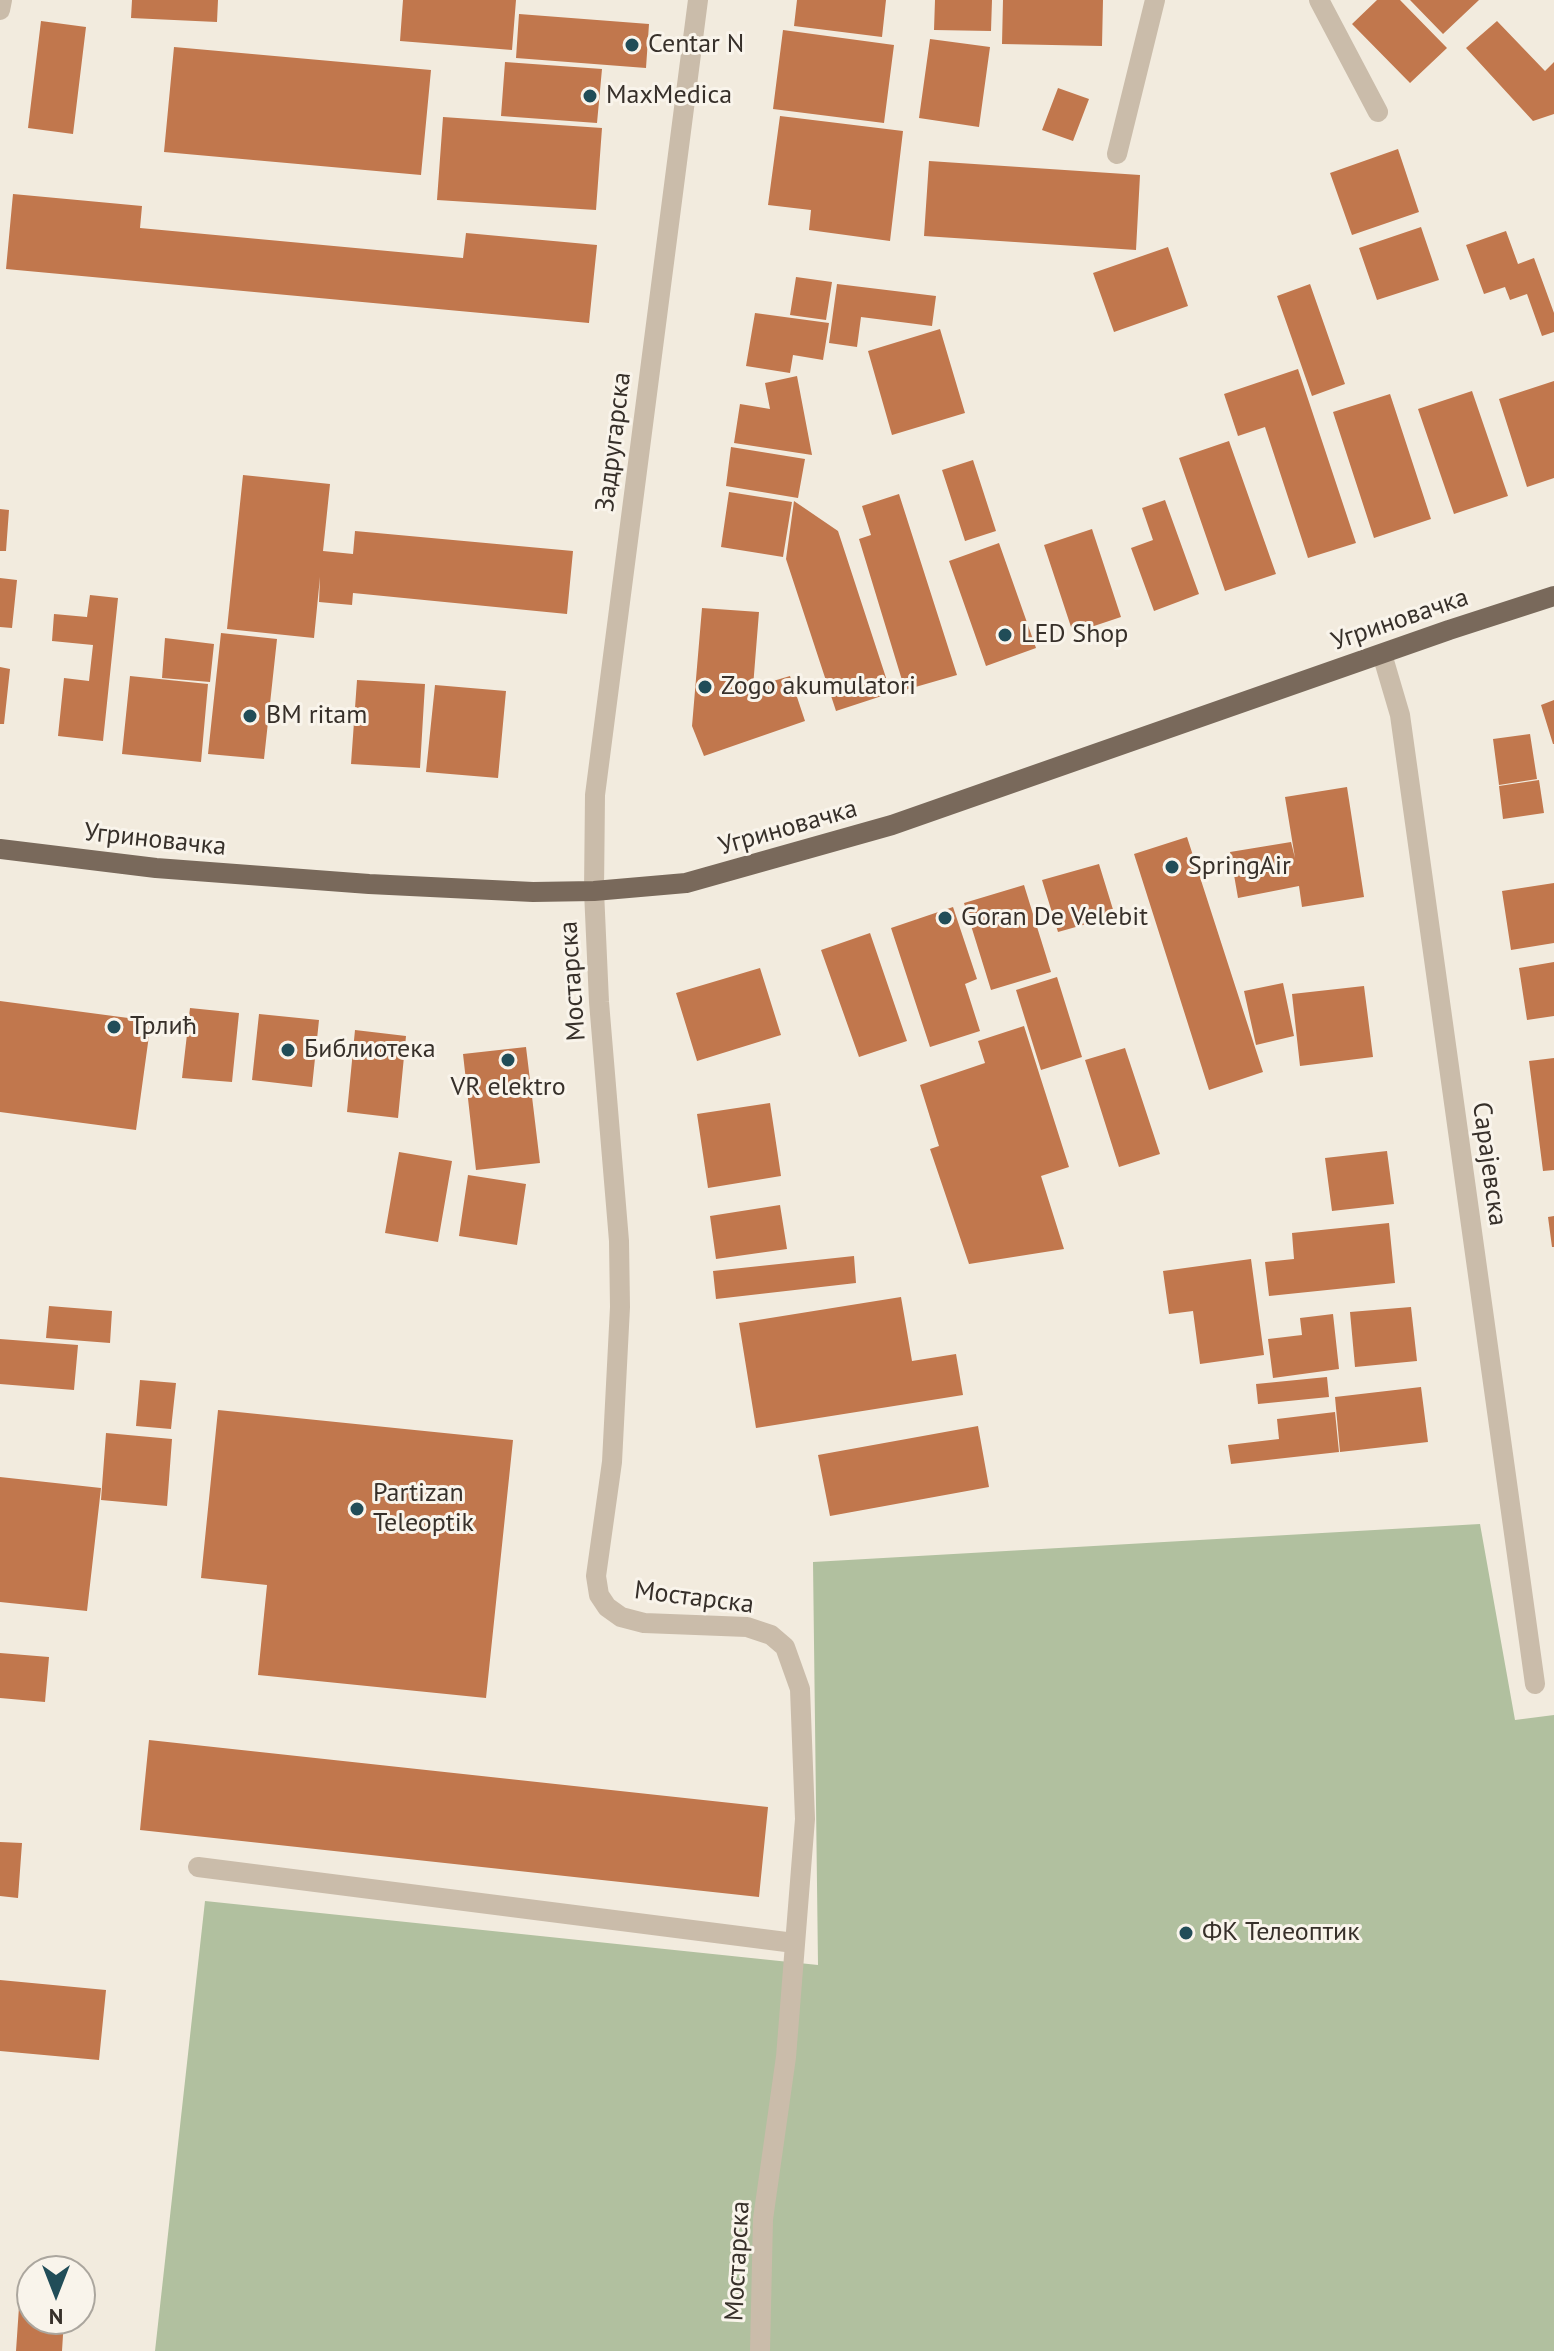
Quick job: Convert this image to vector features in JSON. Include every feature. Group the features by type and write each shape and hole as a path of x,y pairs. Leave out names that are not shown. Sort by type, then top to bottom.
{"main road":[{"name":"Угриновачка","path":"0,849 156,868 353,883 533,892 594,891 686,883 861,834 1554,596"}],"street":[{"path":"0,10 2,0"},
{"name":"Задругарска","path":"594,891 595,795 698,0"},
{"path":"1117,154 1155,0"},
{"path":"1319,0 1378,112"},
{"name":"Сарајевска","path":"1382,654 1400,715 1535,1684"},
{"name":"Мостарска","path":"594,891 599,1002 619,1241 620,1307 612,1462 596,1576 599,1595 607,1607 621,1617 644,1623 747,1627 771,1635 785,1647 800,1689 805,1819 786,2057 763,2219 760,2351"},
{"path":"198,1867 794,1943"}],"green space":[{"name":"ФК Телеоптик","path":"1480,1524 1515,1720 1554,1715 1554,2351 155,2351 205,1901 818,1965 813,1562"}],"building":[{"path":"132,0 218,0 217,22 131,18"},
{"path":"403,0 516,0 512,50 400,41"},
{"path":"797,0 886,0 882,37 794,26"},
{"path":"935,0 992,0 991,31 934,30"},
{"path":"1003,0 1103,0 1102,46 1002,44"},
{"path":"1377,0 1400,0 1447,48 1410,83 1352,24"},
{"path":"1410,0 1479,0 1443,34"},
{"path":"519,14 649,24 646,68 516,58"},
{"path":"41,21 86,27 73,134 28,128"},
{"path":"1497,21 1545,71 1554,62 1554,114 1533,121 1466,48"},
{"path":"783,30 894,45 884,123 773,109"},
{"path":"930,39 990,47 979,127 919,118"},
{"path":"174,47 431,70 421,175 164,152"},
{"path":"505,62 602,69 597,123 501,116"},
{"path":"1058,88 1089,99 1073,141 1042,130"},
{"path":"780,116 903,131 890,241 809,230 811,210 768,205"},
{"path":"443,117 602,128 596,210 437,200"},
{"path":"1398,149 1419,212 1352,235 1330,173"},
{"path":"929,161 1140,175 1136,250 924,236"},
{"path":"13,194 142,206 140,228 463,258 466,233 597,245 589,323 6,269"},
{"path":"1421,227 1439,280 1377,300 1359,248"},
{"path":"1506,231 1518,264 1534,258 1554,313 1554,332 1542,336 1527,294 1510,300 1505,287 1484,294 1466,245"},
{"path":"1168,247 1188,306 1114,332 1093,273"},
{"path":"796,277 832,282 826,320 790,315"},
{"path":"837,284 936,296 932,326 861,317 857,347 829,343"},
{"path":"1310,284 1345,384 1312,396 1277,296"},
{"path":"755,313 829,323 823,360 793,355 790,373 746,366"},
{"path":"940,329 965,413 892,435 868,351"},
{"path":"1298,369 1356,543 1308,558 1265,427 1238,436 1224,394"},
{"path":"797,376 812,455 734,443 740,404 770,409 765,383"},
{"path":"1554,381 1554,478 1527,487 1499,399"},
{"path":"1472,391 1508,496 1454,514 1418,409"},
{"path":"1390,394 1431,519 1374,538 1333,412"},
{"path":"1229,441 1276,574 1225,591 1179,458"},
{"path":"731,447 805,459 798,498 726,486"},
{"path":"973,460 996,531 965,541 942,470"},
{"path":"243,475 330,484 323,551 353,554 355,531 573,551 567,614 353,593 352,605 319,602 320,577 314,638 227,629"},
{"path":"729,492 792,502 783,557 721,547"},
{"path":"899,494 957,675 905,690 859,539 871,535 862,506"},
{"path":"1165,500 1199,594 1154,611 1131,548 1153,540 1142,508"},
{"path":"794,501 838,531 891,693 836,711 786,559"},
{"path":"0,509 9,510 6,551 0,551"},
{"path":"1092,529 1121,617 1073,633 1044,545"},
{"path":"999,543 1036,648 986,666 949,561"},
{"path":"0,578 17,580 12,628 0,627"},
{"path":"90,595 118,598 103,741 58,736 64,678 89,681 93,645 52,641 54,614 87,617"},
{"path":"702,608 759,612 753,687 790,676 805,721 704,756 692,726"},
{"path":"221,633 277,639 264,759 208,754"},
{"path":"165,638 214,644 210,682 162,678"},
{"path":"0,667 10,669 4,724 0,724"},
{"path":"130,676 208,684 201,762 122,754"},
{"path":"357,680 425,684 420,768 351,764"},
{"path":"435,685 506,691 498,778 426,772"},
{"path":"1554,700 1554,744 1553,744 1541,705"},
{"path":"1530,734 1537,779 1499,785 1493,739"},
{"path":"1539,780 1544,813 1503,819 1499,786"},
{"path":"1347,787 1364,897 1302,907 1299,886 1238,898 1230,852 1291,842 1295,858 1285,797"},
{"path":"1187,837 1263,1072 1209,1090 1134,854"},
{"path":"1099,864 1115,916 1058,932 1042,880"},
{"path":"1554,883 1554,943 1511,950 1502,891"},
{"path":"1024,885 1051,972 991,990 964,903"},
{"path":"953,907 977,979 965,984 980,1031 930,1047 891,928"},
{"path":"870,933 907,1041 859,1057 821,950"},
{"path":"1554,962 1554,1016 1527,1020 1519,968"},
{"path":"760,968 781,1035 697,1061 676,993"},
{"path":"1057,977 1082,1057 1041,1070 1016,990"},
{"path":"1283,983 1294,1036 1256,1045 1244,991"},
{"path":"1364,986 1373,1057 1300,1066 1292,994"},
{"path":"0,1001 151,1021 136,1130 0,1112"},
{"path":"190,1008 239,1013 232,1082 182,1078"},
{"path":"259,1014 319,1020 312,1087 252,1080"},
{"path":"1024,1026 1069,1167 1041,1176 1064,1249 969,1264 930,1149 939,1146 920,1085 985,1063 978,1041"},
{"path":"355,1030 406,1036 398,1118 347,1112"},
{"path":"526,1047 540,1163 476,1170 463,1054"},
{"path":"1125,1048 1160,1154 1119,1167 1085,1060"},
{"path":"1554,1058 1554,1170 1543,1171 1529,1061"},
{"path":"770,1103 781,1176 708,1188 697,1114"},
{"path":"1387,1151 1394,1204 1332,1211 1325,1158"},
{"path":"399,1152 452,1161 438,1242 385,1233"},
{"path":"468,1175 526,1184 517,1245 459,1236"},
{"path":"780,1205 787,1249 716,1259 710,1216"},
{"path":"1554,1216 1554,1247 1552,1247 1548,1217"},
{"path":"1389,1223 1395,1283 1269,1296 1265,1262 1294,1259 1292,1233"},
{"path":"854,1256 856,1283 716,1299 713,1271"},
{"path":"1251,1259 1264,1355 1200,1364 1193,1311 1169,1314 1163,1271"},
{"path":"901,1297 912,1361 956,1354 963,1395 756,1428 739,1323"},
{"path":"49,1306 112,1311 110,1343 46,1338"},
{"path":"1411,1307 1417,1361 1355,1367 1350,1312"},
{"path":"1333,1314 1339,1369 1273,1378 1268,1339 1302,1335 1300,1318"},
{"path":"0,1339 78,1345 74,1390 0,1384"},
{"path":"1327,1377 1329,1397 1258,1404 1256,1384"},
{"path":"140,1380 176,1383 171,1429 136,1426"},
{"path":"1421,1387 1428,1442 1340,1452 1335,1397"},
{"name":"Partizan Teleoptik","path":"218,1410 513,1440 486,1698 258,1675 267,1585 201,1578"},
{"path":"1335,1412 1339,1452 1231,1464 1228,1445 1279,1439 1277,1419"},
{"path":"978,1426 989,1487 830,1516 818,1455"},
{"path":"106,1433 172,1439 167,1506 101,1500"},
{"path":"0,1477 101,1488 87,1611 0,1602"},
{"path":"0,1653 49,1657 45,1702 0,1698"},
{"path":"149,1740 768,1807 759,1897 140,1830"},
{"path":"0,1842 22,1843 18,1898 0,1896"},
{"path":"0,1980 106,1990 99,2060 0,2051"},
{"path":"17,2335 63,2335 62,2351 16,2351"}],"place":[{"name":"Centar N","path":"632,45"},
{"name":"MaxMedica","path":"590,96"},
{"name":"LED Shop","path":"1005,635"},
{"name":"Zogo akumulatori","path":"705,687"},
{"name":"BM ritam","path":"250,716"},
{"name":"SpringAir","path":"1172,867"},
{"name":"Goran De Velebit","path":"945,918"},
{"name":"Трлић","path":"114,1027"},
{"name":"Библиотека","path":"288,1050"},
{"name":"VR elektro","path":"508,1060"},
{"name":"Partizan Teleoptik","path":"357,1509"},
{"name":"ФК Телеоптик","path":"1186,1933"}]}
